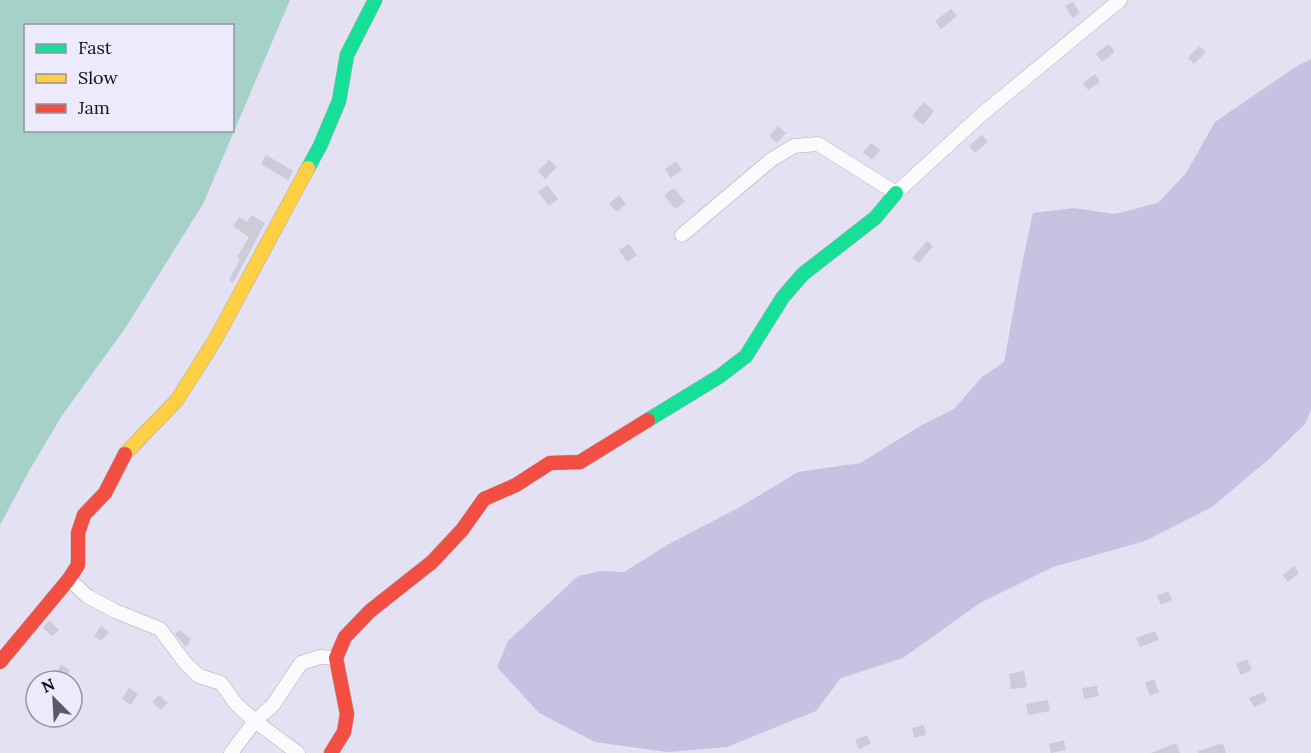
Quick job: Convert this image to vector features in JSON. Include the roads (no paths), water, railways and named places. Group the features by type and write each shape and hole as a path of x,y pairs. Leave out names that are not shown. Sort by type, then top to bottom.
{"street":[{"path":"0,662 78,565 78,532 84,515 105,493 123,456 177,400 215,340 320,146 339,101 347,55 375,0"},
{"path":"331,753 344,732 347,714 336,658 345,637 370,611 432,562 462,530 484,499 516,485 550,463 580,462 720,376 746,356 783,297 803,274 875,218 896,193 981,115 1120,0"},
{"path":"682,235 771,160 794,146 818,144 896,193"},
{"path":"69,579 87,596 115,611 160,629 198,676 221,683 236,704 298,753"},
{"path":"231,753 255,721 273,705 301,663 320,657 336,658"}]}
